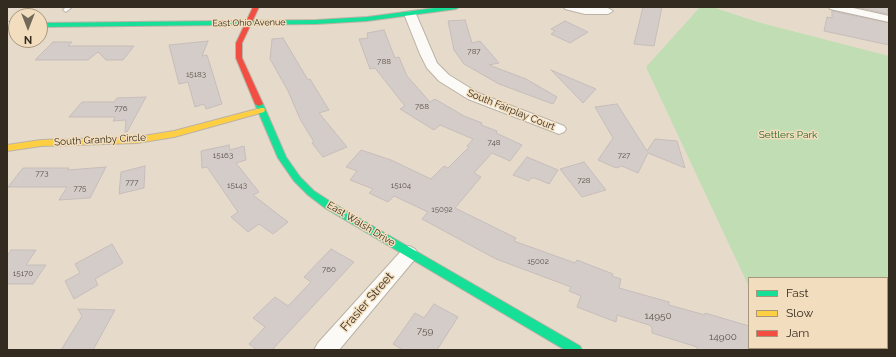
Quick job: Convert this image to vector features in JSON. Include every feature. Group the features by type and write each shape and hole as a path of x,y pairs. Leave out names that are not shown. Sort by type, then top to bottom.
{"street":[{"name":"East Walsh Drive","path":"256,7 239,43 239,58 282,158 297,179 311,193 328,205 409,254 576,350"},
{"name":"East Ohio Avenue","path":"48,25 248,24 322,22 410,14 456,7"},
{"path":"570,7 585,11 608,11"},
{"path":"834,7 889,19"},
{"name":"South Fairplay Court","path":"410,14 431,64 444,78 473,96 559,129"},
{"name":"South Granby Circle","path":"7,148 41,143 137,140 181,132 261,110"},
{"name":"Frasier Street","path":"325,350 409,254"}],"green space":[{"name":"Settlers Park","path":"700,7 712,7 761,23 889,56 889,350 778,350 888,349 888,277 748,277 748,285 646,67"}],"building":[{"path":"643,7 662,7 654,46 634,44"},
{"path":"856,7 887,7 888,14"},
{"path":"832,11 889,23 889,45 824,31 827,17 832,18"},
{"path":"465,20 472,43 480,41 499,63 489,65 526,79 557,97 553,104 499,84 464,64 454,50 448,21"},
{"path":"565,21 588,32 570,43 551,34 555,31 551,29"},
{"path":"384,30 395,58 399,57 407,76 430,102 435,99 464,116 482,123 481,125 497,131 496,133 522,145 510,161 492,153 474,173 481,177 455,208 516,238 514,241 575,263 577,260 613,274 612,276 621,279 619,288 669,302 669,305 705,315 705,313 748,326 749,350 697,350 697,347 652,333 652,327 649,325 617,315 616,322 577,307 581,296 569,291 571,287 496,259 422,219 428,212 394,196 388,202 369,193 373,189 350,180 357,171 346,167 361,150 391,160 431,179 444,166 448,168 469,147 467,146 473,139 440,125 434,130 400,109 405,106 375,68 370,69 359,39 368,38 367,33"},
{"path":"283,38 308,80 310,79 329,110 319,113 347,147 323,157 312,143 314,142 300,119 288,91 270,59 272,39"},
{"path":"208,41 202,56 207,55 222,104 206,109 204,104 195,107 188,82 179,84 169,45"},
{"path":"53,42 72,42 68,46 134,46 123,60 106,60 98,52 88,60 35,60"},
{"path":"551,70 596,89 583,103"},
{"path":"146,97 127,132 125,132 126,120 113,121 115,117 69,117 82,102 114,102 117,98"},
{"path":"617,104 647,151 655,139 677,141 685,168 648,153 638,173 622,166 616,168 598,160 613,138 595,107"},
{"path":"229,145 230,150 244,146 246,160 236,163 259,192 253,195 288,222 273,234 259,224 248,232 231,217 238,212 207,167 202,168 201,151"},
{"path":"527,157 558,170 549,184 535,178 531,178 529,181 513,175"},
{"path":"584,162 606,190 582,197 560,169"},
{"path":"145,166 144,188 119,194 121,172"},
{"path":"106,167 90,198 59,200 67,187 8,187 23,168 69,168 68,170"},
{"path":"112,244 123,263 95,279 98,285 74,299 65,281 80,273 75,264"},
{"path":"331,249 354,262 272,350 257,350 249,344 265,327 253,318 275,297 288,306 311,282 304,277"},
{"path":"11,250 36,250 26,265 46,265 33,284 7,284 7,256"},
{"path":"434,304 458,317 437,350 403,350 393,344 415,313 424,318"},
{"path":"78,309 115,310 93,350 61,350 82,316"}],"traffic: fast":[{"path":"48,25 316,22 367,19 456,7"},
{"path":"259,104 282,158 297,179 311,193 328,205 576,350"}],"traffic: slow":[{"path":"7,148 41,143 137,140 174,134 261,110"}],"traffic: jam":[{"path":"256,7 239,43 239,58 259,104"}]}
